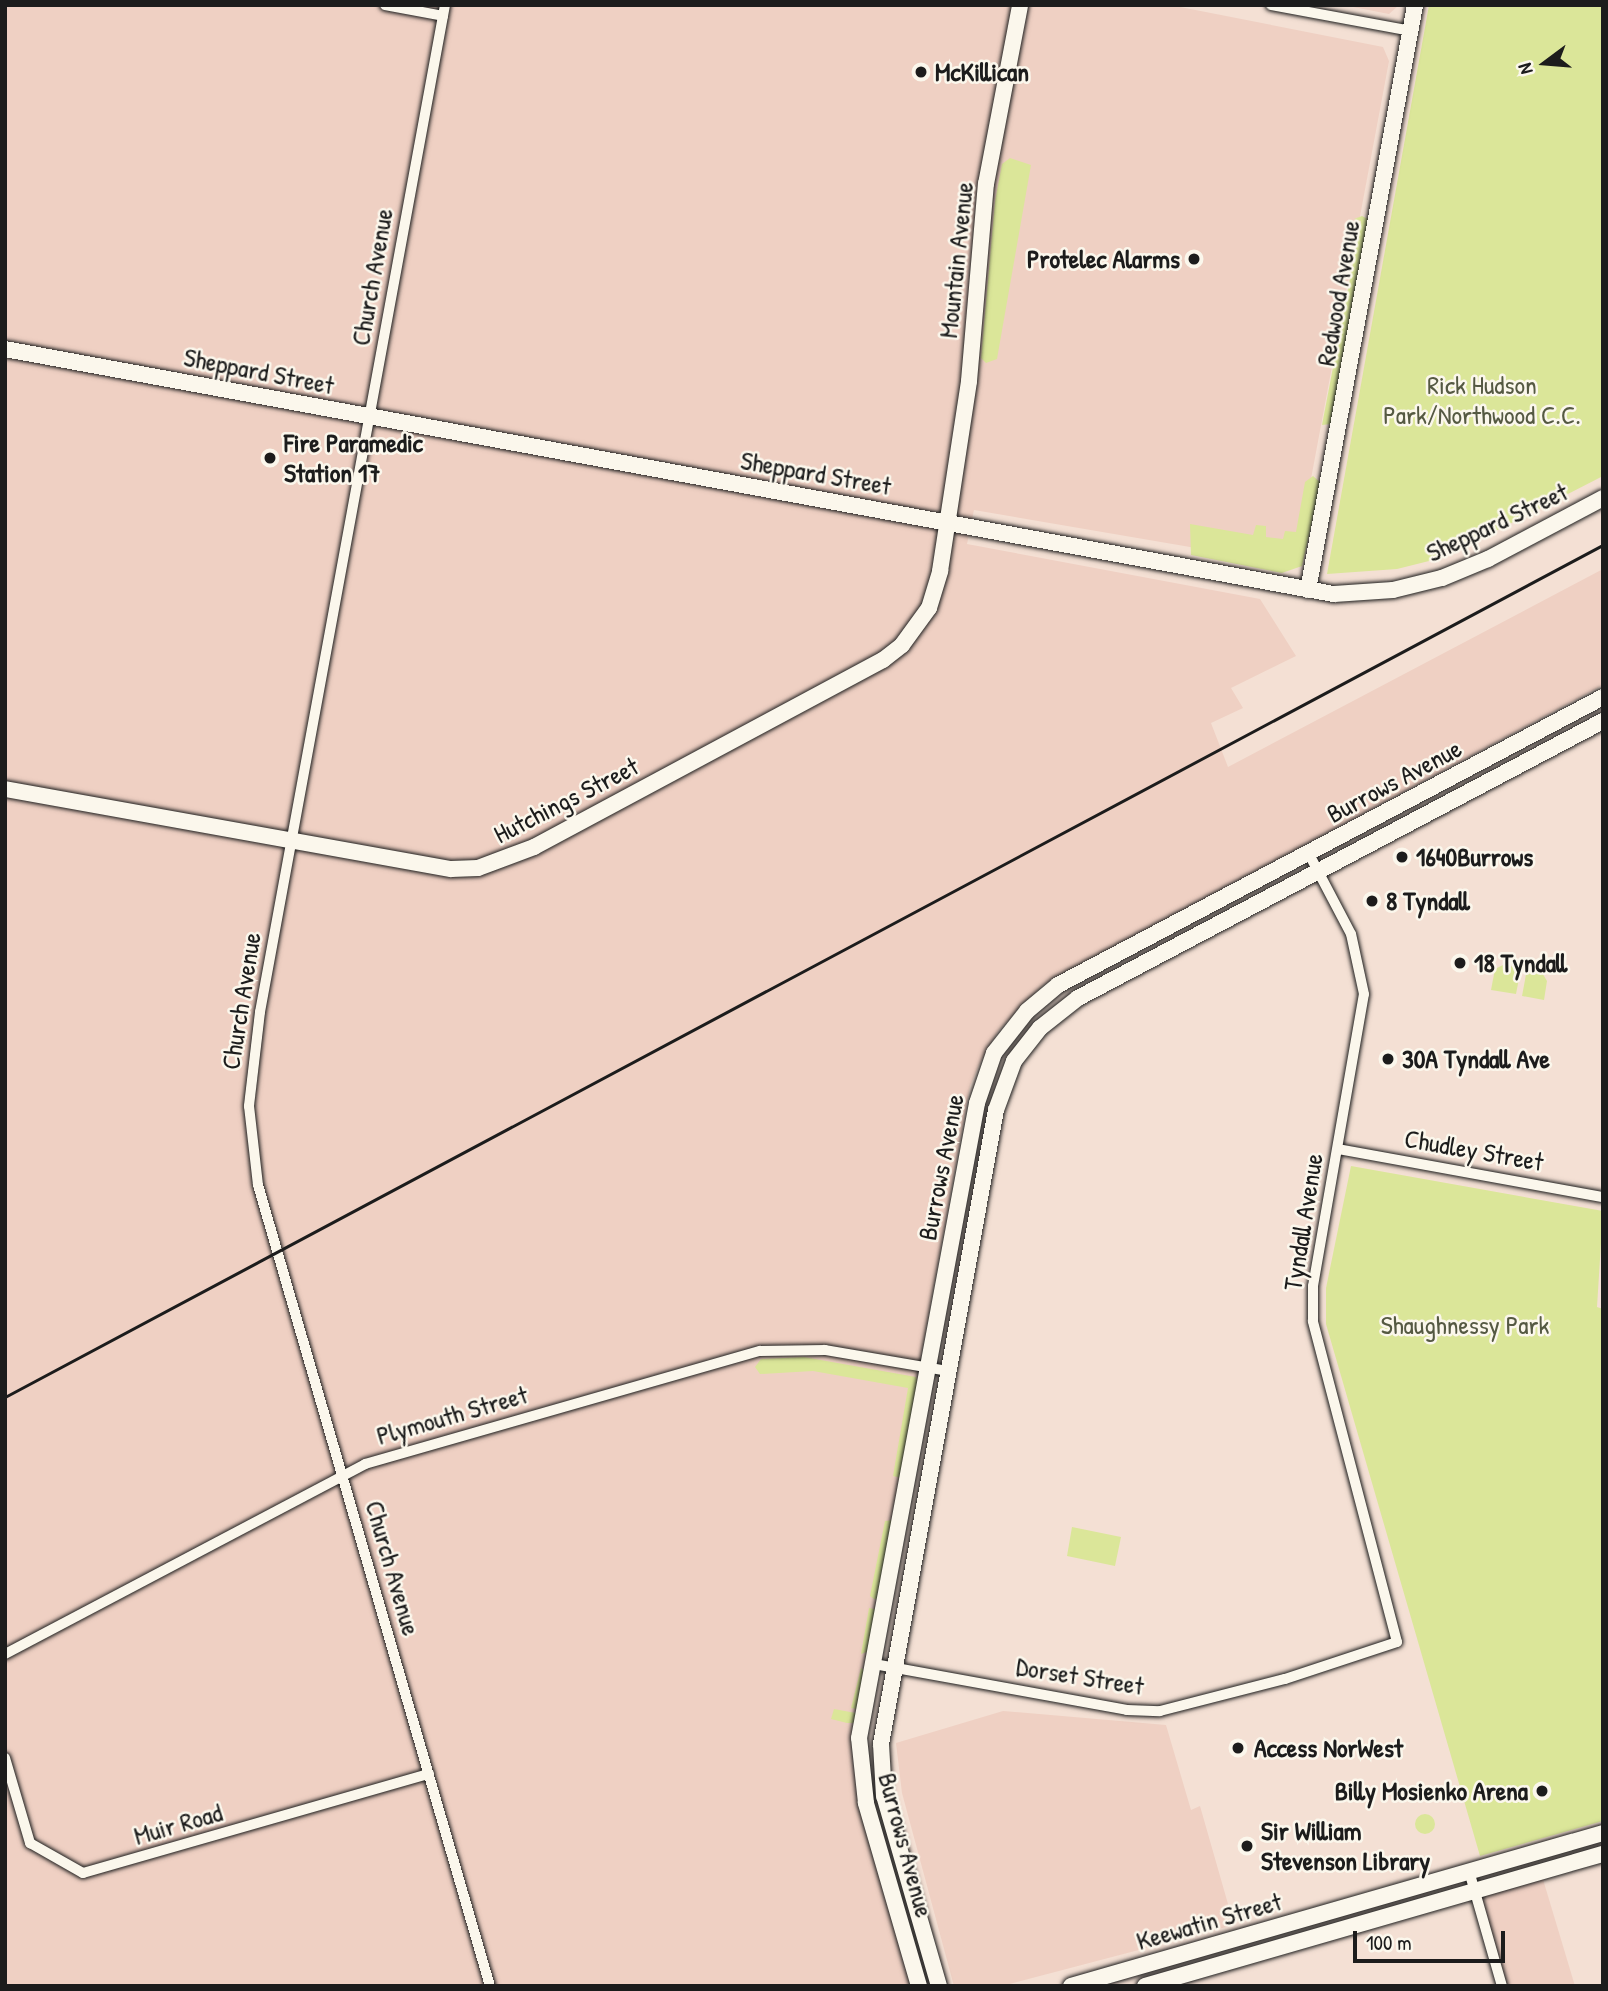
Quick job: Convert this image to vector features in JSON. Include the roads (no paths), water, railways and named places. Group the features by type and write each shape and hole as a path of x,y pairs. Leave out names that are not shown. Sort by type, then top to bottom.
{"street":[{"path":"385,5 444,11"},
{"name":"Mountain Avenue","path":"949,521 970,381 986,184 1020,5"},
{"path":"1271,5 1411,31"},
{"name":"Redwood Avenue","path":"1308,590 1415,5"},
{"name":"Church Avenue","path":"444,11 250,1069 251,1146 258,1185 490,1986"},
{"name":"Sheppard Street","path":"5,349 949,521 1308,590 1361,594 1442,578 1603,498"},
{"name":"Hutchings Street","path":"5,789 450,869 478,869 534,847 883,660 902,645 929,608 949,521"},
{"name":"Burrows Avenue","path":"919,1986 860,1773 859,1738 977,1103 994,1053 1010,1030 1058,985 1603,697"},
{"name":"Burrows Avenue","path":"939,1986 902,1859 880,1769 894,1669 996,1110 1026,1043 1078,998 1603,721"},
{"name":"Tyndall Avenue","path":"1309,854 1351,934 1363,979 1363,1007 1313,1286 1313,1321 1397,1642"},
{"name":"Chudley Street","path":"1338,1149 1603,1197"},
{"name":"Plymouth Street","path":"5,1654 365,1464 760,1350 825,1350 948,1371"},
{"name":"Dorset Street","path":"874,1664 1127,1710 1160,1711 1286,1679 1397,1642"},
{"name":"Muir Road","path":"5,1758 30,1843 83,1873 429,1774"},
{"name":"Keewatin Street","path":"1071,1986 1603,1833"},
{"name":"Keewatin Street","path":"1145,1986 1603,1854"},
{"path":"884,1864 902,1859"},
{"path":"1469,1871 1502,1986"}],"railway":[{"path":"5,1397 1603,545"}],"place":[{"name":"McKillican","path":"921,72"},
{"name":"Protelec Alarms","path":"1194,259"},
{"name":"Fire Paramedic Station 17","path":"270,458"},
{"name":"1640Burrows","path":"1402,857"},
{"name":"8 Tyndall","path":"1372,901"},
{"name":"18 Tyndall","path":"1460,963"},
{"name":"30A Tyndall Ave","path":"1388,1059"},
{"name":"Access NorWest","path":"1238,1748"},
{"name":"Billy Mosienko Arena","path":"1542,1791"},
{"name":"Sir William Stevenson Library","path":"1247,1846"}],"park label":[{"name":"Rick Hudson Park/Northwood C.C.","path":"1482,400"},
{"name":"Shaughnessy Park","path":"1465,1325"}]}
